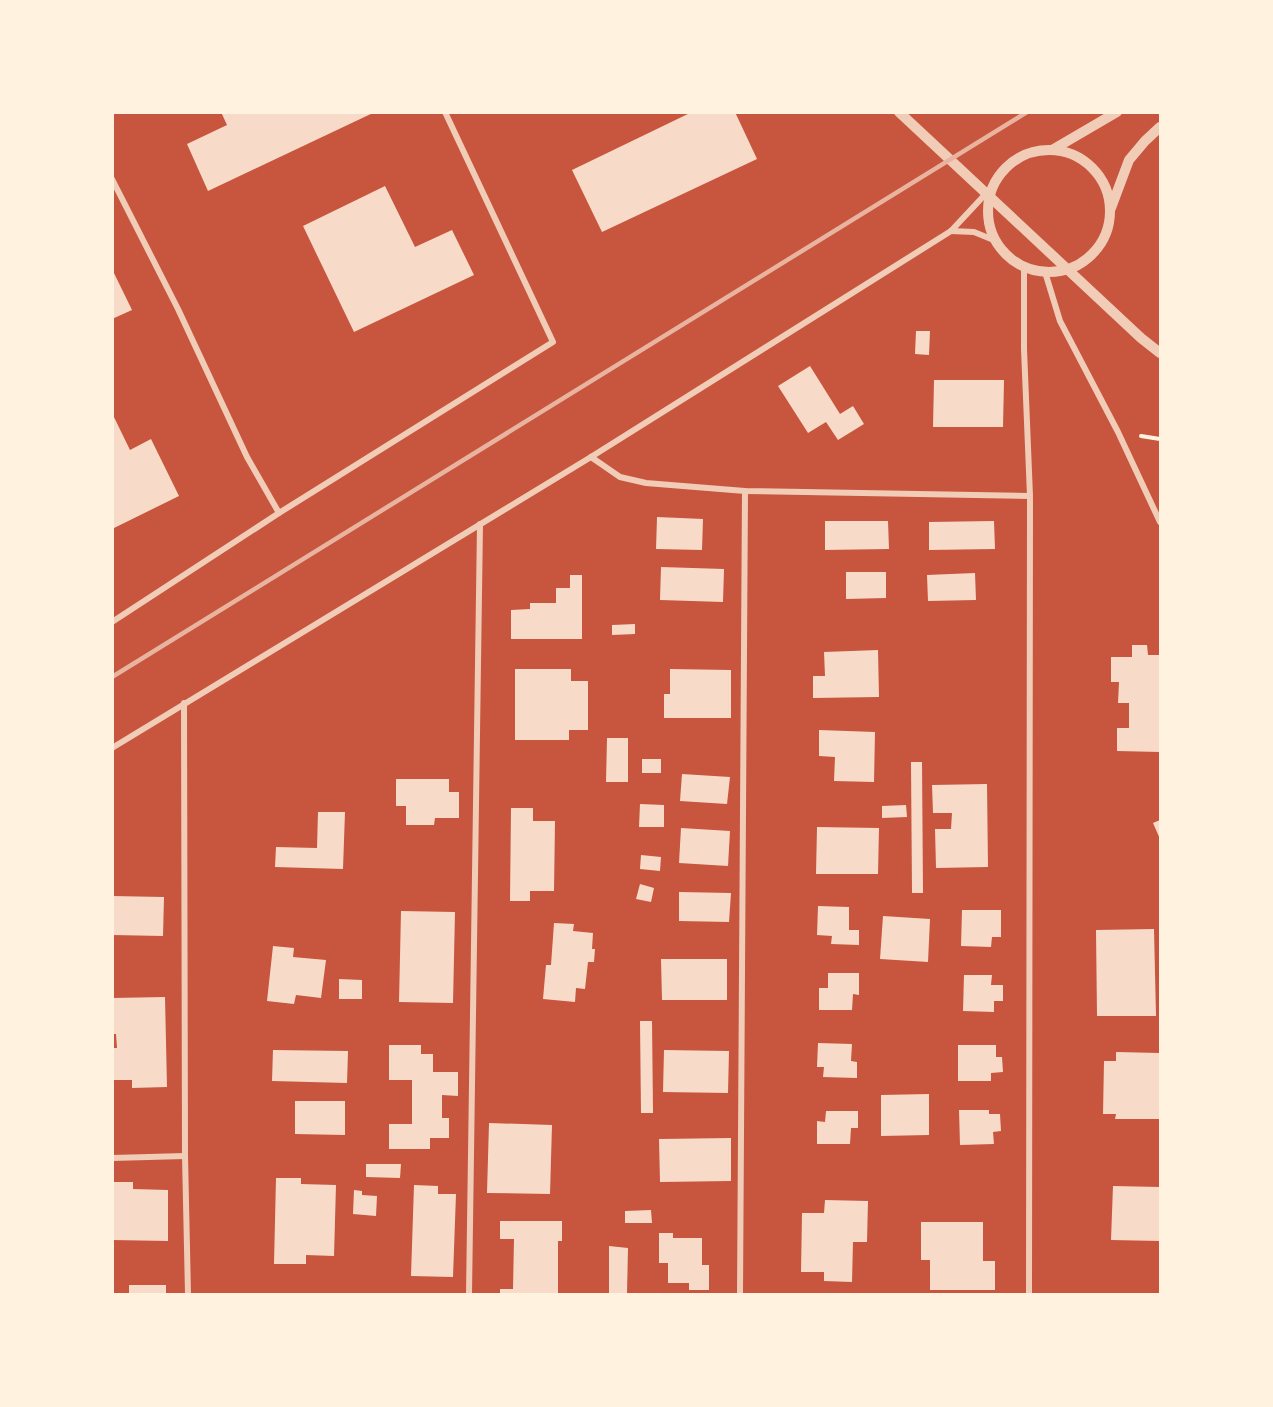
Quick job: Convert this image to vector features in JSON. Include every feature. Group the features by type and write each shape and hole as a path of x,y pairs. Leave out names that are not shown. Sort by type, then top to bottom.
{"street":[{"path":"112,622 279,513 553,342 445,112"},
{"path":"899,112 1141,338 1161,353"},
{"path":"1052,150 1117,112"},
{"path":"993,186 988,204 989,223 996,241 1008,256 1024,267 1045,272 1065,270 1083,262 1097,248 1107,231 1110,212 1129,160 1145,141 1161,128"},
{"path":"112,748 591,457 951,231 993,186 1003,171 1017,159 1034,152 1052,150 1070,153 1086,162 1099,176 1107,192 1110,212"},
{"path":"112,179 178,309 247,457 279,513"},
{"path":"951,231 974,232 996,241"},
{"path":"1024,267 1024,349 1030,496 1029,1294"},
{"path":"1045,272 1060,321 1118,432 1161,522"},
{"path":"591,457 620,477 632,481 745,491 1030,496"},
{"path":"740,1294 745,491"},
{"path":"469,1294 480,524"},
{"path":"184,703 185,1156 188,1294"},
{"path":"112,1158 185,1156"}],"building":[{"path":"221,112 375,112 208,191 187,144 227,125"},
{"path":"692,112 735,112 757,159 602,232 572,170"},
{"path":"385,186 415,247 452,230 474,275 354,332 303,226"},
{"path":"112,269 132,310 112,319"},
{"path":"916,331 930,331 929,355 915,354"},
{"path":"810,366 840,414 853,406 864,424 838,440 826,422 808,433 778,386"},
{"path":"934,380 1004,380 1003,427 933,427"},
{"path":"112,413 130,450 151,439 179,496 112,529"},
{"path":"657,517 703,519 702,550 656,549"},
{"path":"825,521 888,521 889,549 825,550"},
{"path":"994,521 995,549 929,550 929,522"},
{"path":"661,567 724,569 723,602 660,600"},
{"path":"846,572 886,572 886,598 846,599"},
{"path":"975,573 976,600 928,601 927,575"},
{"path":"570,575 582,575 582,639 511,639 511,610 530,609 530,603 556,603 556,588 570,588"},
{"path":"635,624 635,634 612,635 612,625"},
{"path":"1132,645 1147,645 1148,655 1160,655 1160,752 1117,751 1117,728 1129,728 1129,703 1118,703 1119,682 1111,682 1111,657 1132,657"},
{"path":"878,650 879,697 813,698 813,676 825,676 824,652"},
{"path":"515,669 571,669 571,681 588,681 588,730 569,730 569,740 515,740"},
{"path":"670,669 731,670 731,718 664,718 664,694 670,694"},
{"path":"819,730 875,732 874,782 834,781 835,757 819,756"},
{"path":"607,738 628,738 628,782 606,782"},
{"path":"642,759 661,759 661,773 642,773"},
{"path":"911,762 922,762 923,893 912,893"},
{"path":"682,774 730,777 727,804 680,801"},
{"path":"396,779 449,779 449,792 459,792 459,818 435,818 434,825 406,825 406,806 396,806"},
{"path":"987,784 988,867 936,868 935,829 951,829 952,813 933,813 932,785"},
{"path":"640,804 664,805 664,827 639,827"},
{"path":"906,805 907,817 882,818 882,806"},
{"path":"511,808 533,808 533,821 555,821 554,891 530,891 530,901 510,901"},
{"path":"318,812 345,812 343,869 275,867 276,847 317,848"},
{"path":"1160,820 1160,839 1153,823"},
{"path":"817,827 879,828 878,874 816,874"},
{"path":"681,828 730,831 728,866 679,863"},
{"path":"641,855 661,857 660,871 640,869"},
{"path":"640,884 654,888 651,902 636,899"},
{"path":"679,892 731,893 729,922 679,921"},
{"path":"112,896 164,897 163,936 112,935"},
{"path":"818,906 849,907 849,930 859,930 859,945 831,944 832,936 817,935"},
{"path":"962,910 1001,910 1001,937 992,937 991,947 961,946"},
{"path":"401,911 455,912 453,1003 399,1002"},
{"path":"883,916 930,919 928,962 880,959"},
{"path":"554,923 574,924 573,931 593,933 594,962 588,962 585,989 576,988 575,1002 543,999 546,965 551,965"},
{"path":"1154,929 1156,1016 1097,1016 1096,930"},
{"path":"273,946 294,948 293,957 326,960 321,998 296,995 294,1004 267,1001"},
{"path":"661,959 727,959 727,1000 662,1000"},
{"path":"828,973 859,973 859,995 853,994 852,1010 819,1010 819,988 828,988"},
{"path":"964,975 992,975 991,985 1003,985 1003,1001 994,1001 994,1012 963,1011"},
{"path":"339,979 362,980 362,999 339,999"},
{"path":"165,997 167,1087 132,1088 132,1080 112,1080 112,1048 117,1048 116,1034 112,1034 112,998"},
{"path":"640,1021 652,1021 653,1113 641,1113"},
{"path":"818,1043 852,1044 851,1061 857,1062 857,1078 823,1077 824,1067 817,1067"},
{"path":"389,1045 421,1045 421,1054 433,1054 433,1072 458,1072 458,1096 442,1095 442,1118 449,1118 449,1138 430,1138 430,1149 389,1149 389,1124 412,1124 412,1080 389,1080"},
{"path":"958,1045 996,1045 996,1057 1002,1057 1003,1072 991,1073 991,1081 958,1081"},
{"path":"273,1050 348,1051 347,1083 272,1081"},
{"path":"664,1050 729,1051 728,1093 663,1092"},
{"path":"1116,1052 1160,1053 1160,1119 1115,1119 1116,1114 1103,1114 1104,1061 1116,1061"},
{"path":"929,1094 929,1135 881,1136 881,1095"},
{"path":"295,1101 345,1101 345,1135 295,1134"},
{"path":"959,1110 989,1110 989,1114 1000,1114 1001,1131 993,1132 994,1144 960,1145"},
{"path":"826,1111 858,1111 858,1128 851,1128 850,1144 817,1144 817,1121 825,1122"},
{"path":"489,1123 552,1125 550,1194 487,1193"},
{"path":"731,1138 731,1181 660,1182 659,1139"},
{"path":"366,1164 401,1164 400,1178 366,1177"},
{"path":"276,1178 301,1178 301,1184 336,1185 334,1256 306,1255 306,1264 274,1264"},
{"path":"112,1182 133,1182 133,1189 168,1190 168,1241 112,1240"},
{"path":"414,1185 438,1186 438,1194 456,1194 453,1277 411,1276"},
{"path":"1113,1186 1160,1187 1160,1241 1111,1240"},
{"path":"354,1190 362,1191 362,1195 377,1196 376,1216 353,1214"},
{"path":"825,1200 868,1201 867,1242 853,1242 852,1282 824,1281 824,1272 801,1272 802,1213 824,1213"},
{"path":"651,1210 652,1223 625,1223 625,1211"},
{"path":"500,1221 562,1221 562,1241 558,1241 558,1294 500,1294 500,1289 513,1289 514,1239 500,1239"},
{"path":"921,1222 983,1222 983,1261 995,1261 995,1290 930,1290 930,1260 921,1260"},
{"path":"659,1233 673,1233 673,1238 702,1238 702,1265 709,1265 709,1290 689,1290 689,1283 668,1283 668,1263 659,1263"},
{"path":"609,1246 628,1248 627,1294 609,1294"},
{"path":"129,1285 166,1285 166,1294 129,1294"}],"railway":[{"path":"112,677 1027,112"}]}
